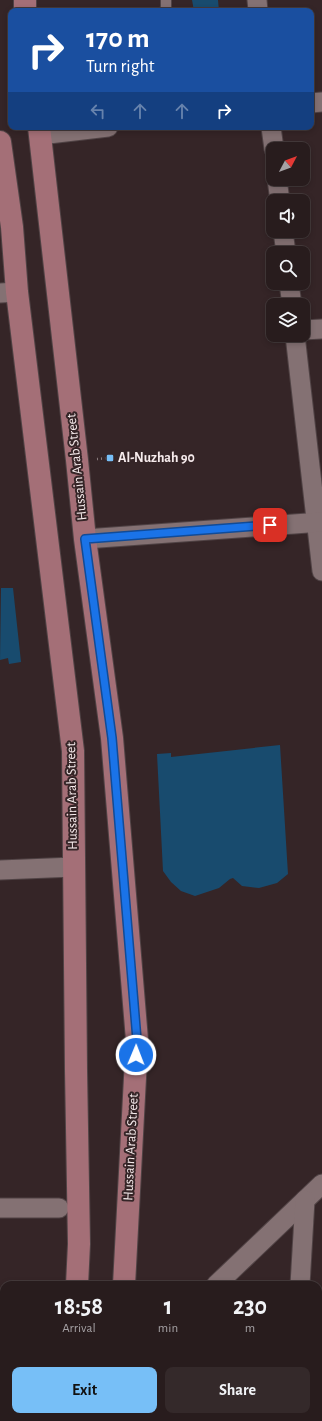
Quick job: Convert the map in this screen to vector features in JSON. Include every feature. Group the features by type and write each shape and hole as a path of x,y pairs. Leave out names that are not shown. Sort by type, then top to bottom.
{"main road":[{"name":"Hussain Arab Street","path":"40,131 85,539 112,738 137,1040 124,1281"},
{"name":"Hussain Arab Street","path":"0,142 12,227 8,292 73,751 79,1244 77,1281"}],"street":[{"path":"40,131 57,130"},
{"path":"272,130 273,142"},
{"path":"310,330 322,329"},
{"path":"296,342 319,522 322,571"},
{"path":"85,539 319,522"},
{"path":"0,870 74,867"},
{"path":"220,1281 322,1184"},
{"path":"300,1281 305,1200"},
{"path":"0,1208 59,1208"}],"building":[{"path":"192,0 218,0 219,8 193,8"},
{"path":"1,588 13,588 21,662 9,664 8,658 0,660"},
{"path":"280,745 288,874 277,883 259,888 242,886 233,878 219,888 195,896 181,891 171,882 163,871 157,754 171,753 171,757"}],"place":[{"name":"Al-Nuzhah 90","path":"110,458"}],"route":[{"path":"136,1055 137,1040 112,738 85,539 270,525"}]}
